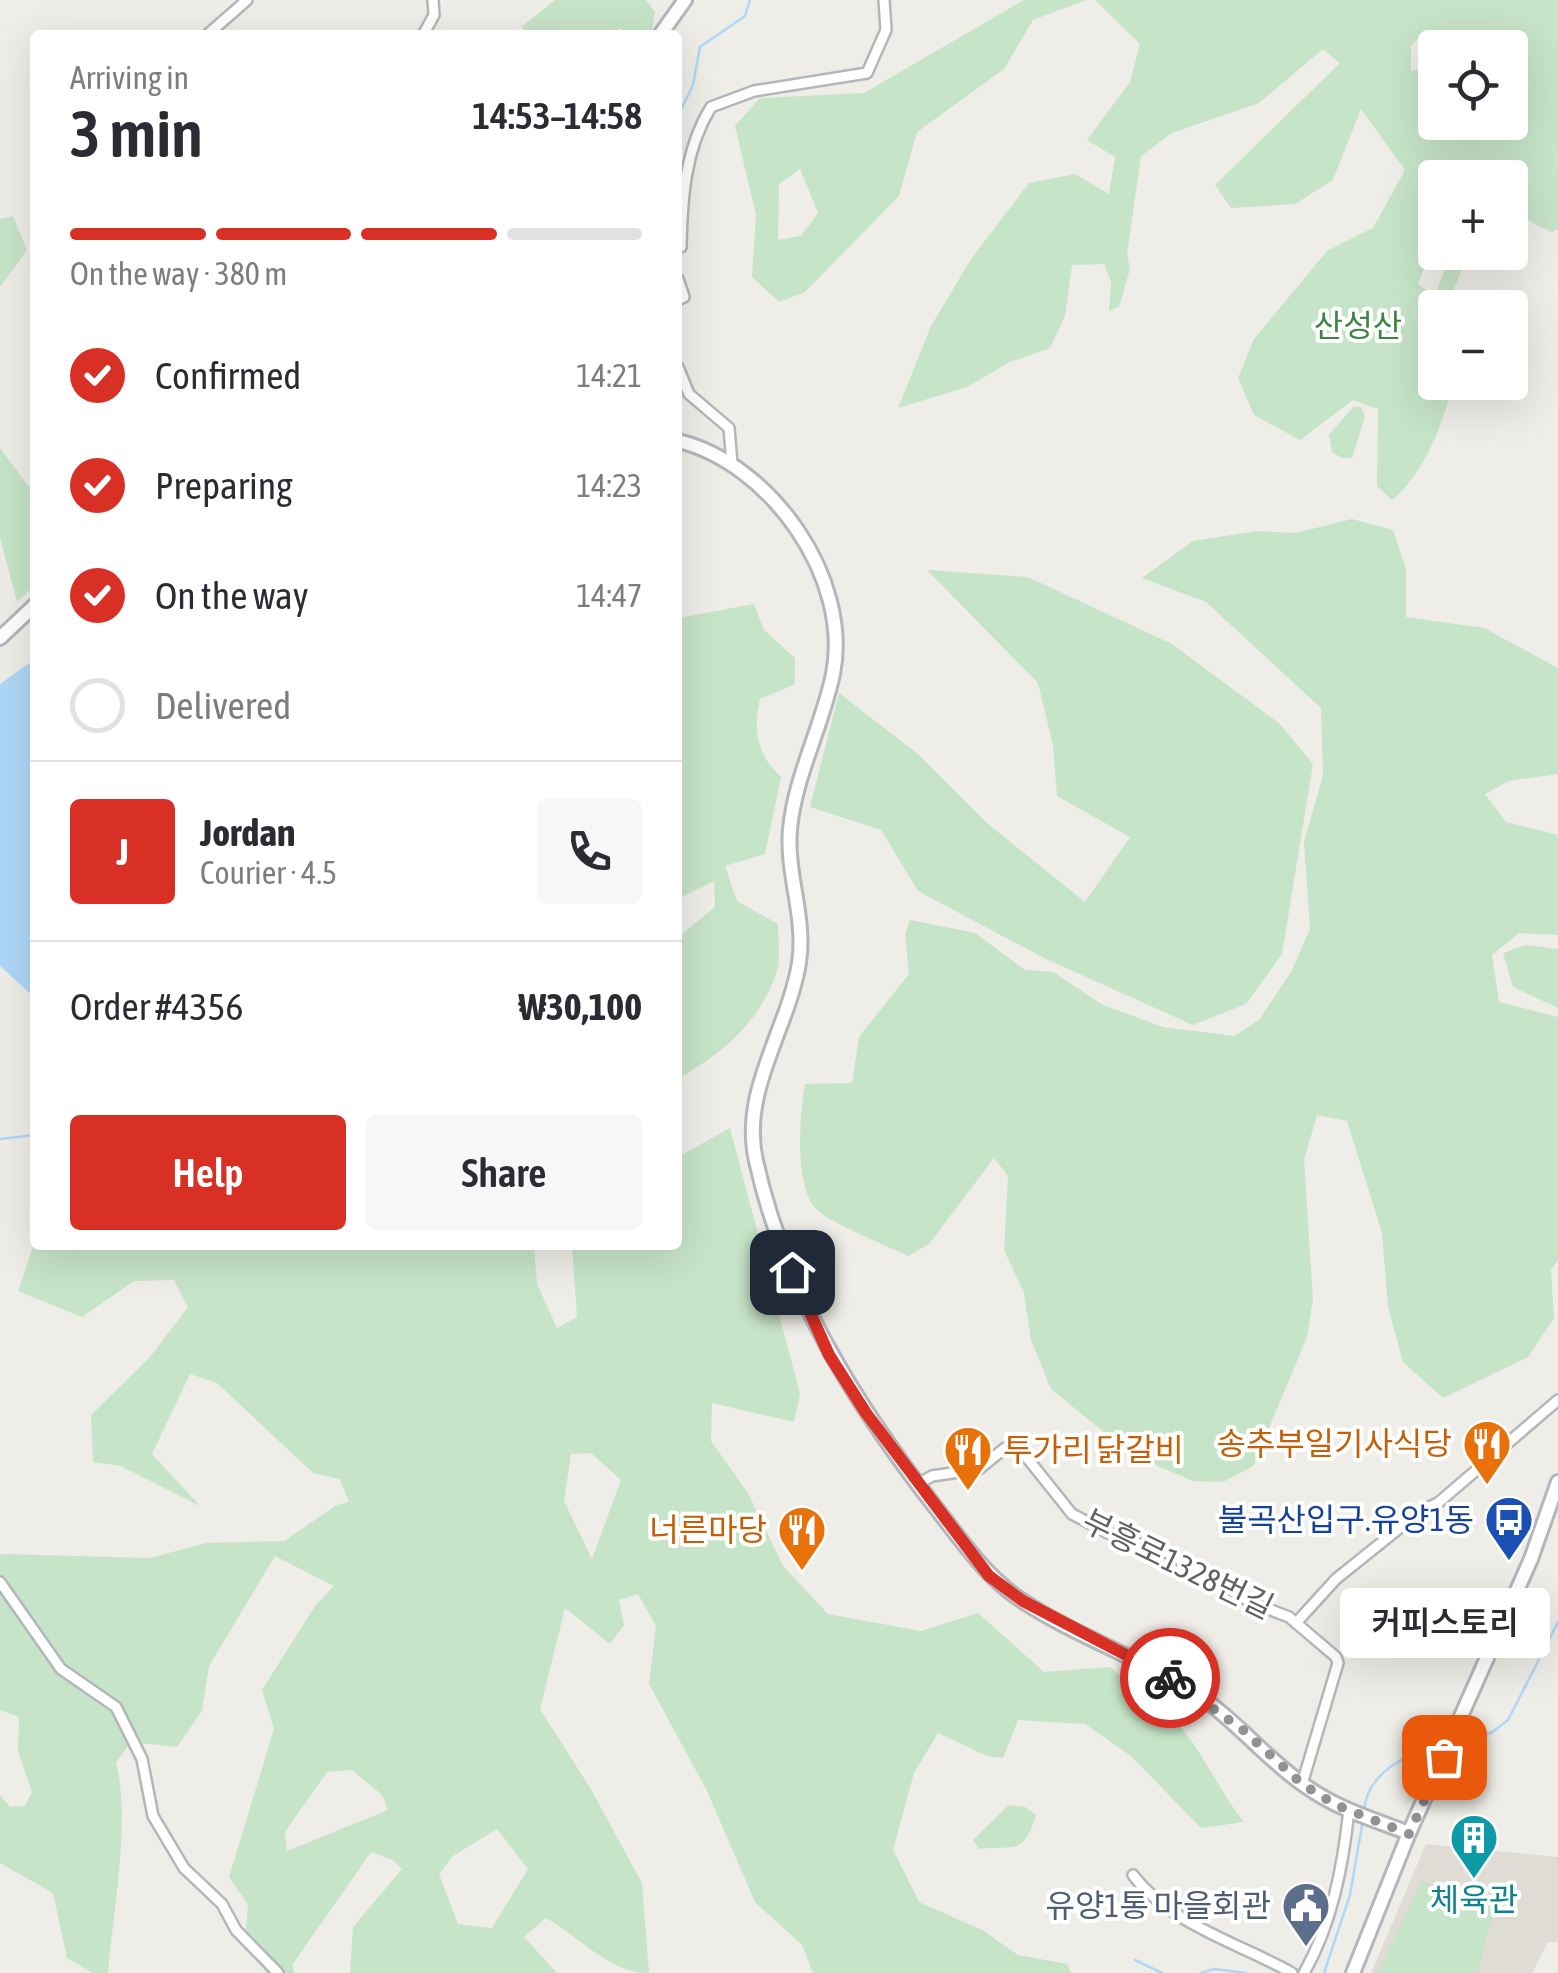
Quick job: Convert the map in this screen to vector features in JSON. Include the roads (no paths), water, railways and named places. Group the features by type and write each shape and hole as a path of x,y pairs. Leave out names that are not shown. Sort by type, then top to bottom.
{"street":[{"path":"213,30 246,0"},
{"path":"426,30 434,15 433,0"},
{"path":"664,30 685,0"},
{"path":"682,208 692,145 711,107 754,91 867,73 886,30 884,0"},
{"path":"682,377 689,394 729,428 732,464"},
{"path":"682,443 732,464 775,502 807,550 827,591 835,636 833,672 793,803 790,851 802,927 798,966 762,1075 752,1119 756,1161 792,1272 829,1355 918,1484 989,1576 1023,1601 1198,1694 1302,1784 1409,1834"},
{"path":"0,638 30,610"},
{"name":"부흥로1328번길","path":"1296,1623 1336,1579 1422,1510 1438,1503 1558,1400"},
{"name":"부흥로1328번길","path":"918,1484 932,1476 979,1469 1005,1448 1024,1454 1072,1514 1114,1536 1168,1554 1250,1602 1296,1623 1338,1663 1302,1784"},
{"path":"1353,1973 1409,1834 1524,1574 1558,1482"},
{"path":"0,1582 60,1669 116,1707 142,1759 154,1816 184,1868 222,1904 236,1930 278,1973"},
{"path":"1304,1973 1320,1946 1353,1811"},
{"path":"1132,1875 1146,1892 1177,1915 1292,1973"}],"water":[{"path":"30,663 30,993 0,966 0,684"}],"waterway":[{"path":"682,108 693,85 700,47 745,16 750,0"},
{"path":"0,1139 30,1136"},
{"path":"1455,1742 1491,1733 1508,1720 1558,1622"},
{"path":"1364,1812 1372,1786 1391,1766 1442,1745"},
{"path":"1324,1973 1350,1895 1363,1820"},
{"path":"1135,1960 1162,1973"},
{"path":"1201,1973 1214,1969 1246,1973"}],"place":[{"name":"송추부일기사식당","path":"1487,1486"},
{"name":"투가리 닭갈비","path":"968,1492"},
{"name":"불곡산입구.유양1동","path":"1509,1562"},
{"name":"너른마당","path":"802,1572"},
{"name":"커피스토리","path":"1444,1757"},
{"name":"체육관","path":"1474,1880"},
{"name":"유양1통 마을회관","path":"1306,1948"}],"park label":[{"name":"산성산","path":"1358,326"}]}
